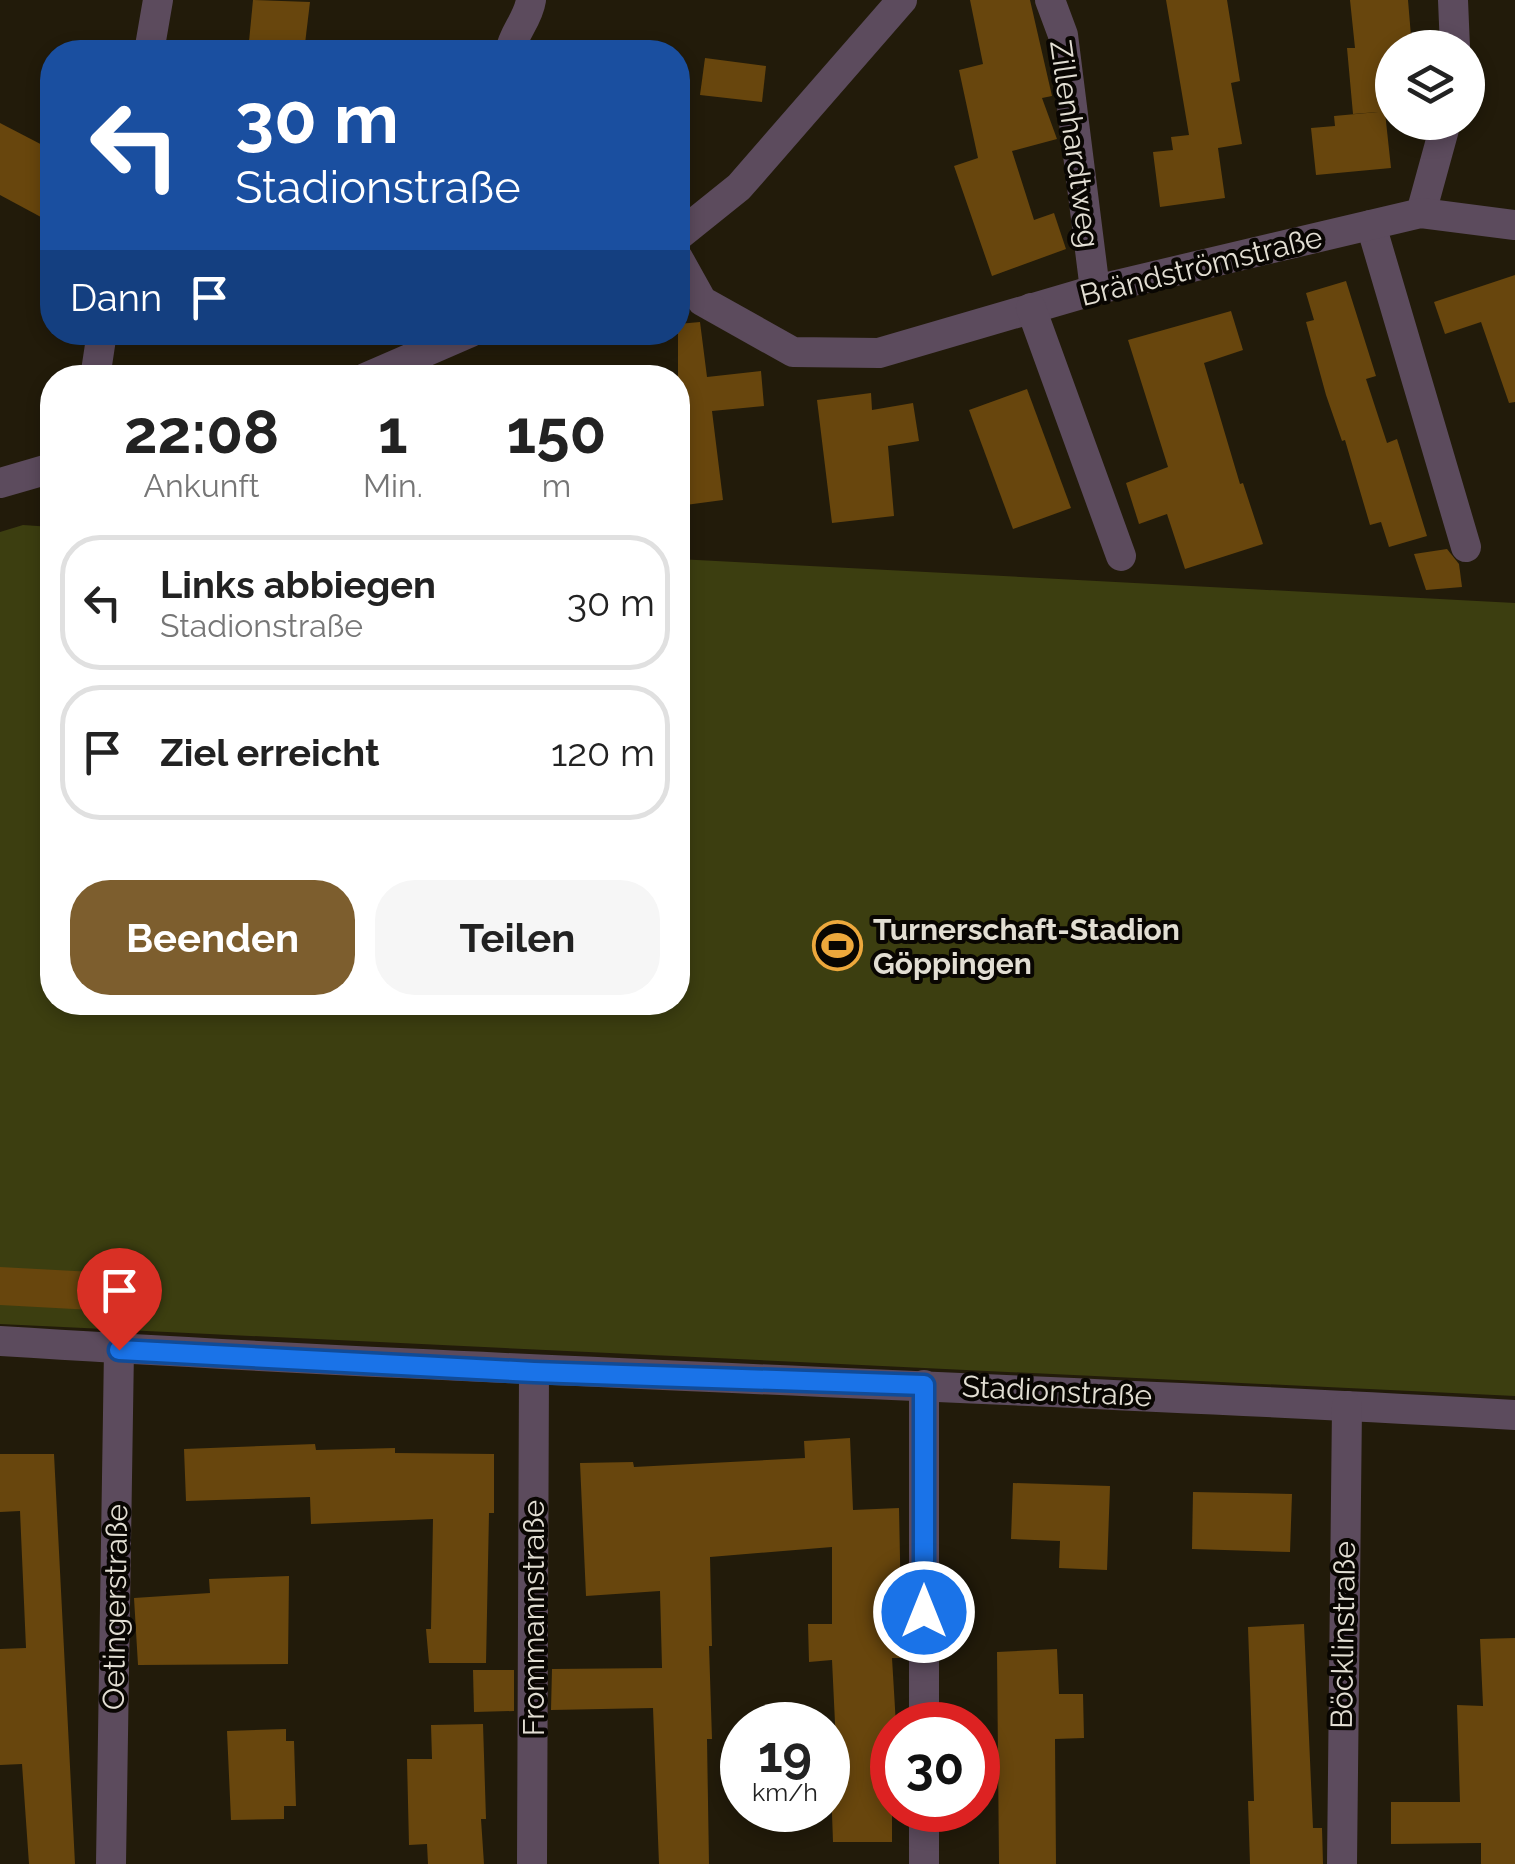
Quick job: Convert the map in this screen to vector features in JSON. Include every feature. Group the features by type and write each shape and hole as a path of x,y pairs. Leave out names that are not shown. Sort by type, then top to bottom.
{"street":[{"path":"151,40 158,0"},
{"path":"512,40 529,13 531,0"},
{"path":"690,226 738,187 902,0"},
{"name":"Zillenhardtweg","path":"1050,0 1062,36 1095,290"},
{"path":"1453,0 1454,30"},
{"path":"1421,213 1441,140"},
{"name":"Brändströmstraße","path":"690,280 702,301 793,352 879,353 1095,290 1421,213 1515,224"},
{"path":"1371,225 1466,547"},
{"path":"1031,308 1122,556"},
{"path":"396,365 441,345"},
{"path":"0,483 40,471"},
{"name":"Stadionstraße","path":"0,1341 534,1372 924,1385 1515,1415"},
{"name":"Oetingerstraße","path":"111,1864 119,1350"},
{"name":"Frommannstraße","path":"532,1864 534,1372"},
{"path":"924,1385 924,1702"},
{"name":"Böcklinstraße","path":"1342,1864 1346,1406"},
{"path":"924,1832 924,1864"}],"shaded area":[{"path":"23,525 40,526 40,1015 690,1015 690,560 1515,603 1515,1396 0,1324 0,532"}],"building":[{"path":"253,0 310,2 305,40 249,40"},
{"path":"970,0 1030,0 1052,96 1042,98 1057,139 1012,151 1034,220 1054,213 1066,249 992,276 954,166 978,158 959,70 983,64"},
{"path":"1166,0 1227,0 1240,81 1231,83 1242,144 1218,148 1225,198 1160,207 1153,152 1173,150 1171,137 1189,135"},
{"path":"1350,0 1408,0 1410,30 1375,30 1375,112 1353,114 1347,48 1355,48"},
{"path":"705,58 766,66 762,102 700,95"},
{"path":"1375,112 1375,140 1388,140 1391,168 1316,175 1311,128 1335,126 1334,116"},
{"path":"0,123 40,144 40,217 0,195"},
{"path":"1515,275 1515,402 1509,403 1481,322 1445,334 1434,302"},
{"path":"1346,281 1376,376 1366,379 1387,443 1397,439 1427,536 1389,547 1381,522 1370,525 1306,322 1314,320 1306,293"},
{"path":"1231,311 1243,350 1204,363 1240,484 1243,483 1263,544 1185,569 1167,514 1139,524 1126,483 1168,467 1128,340"},
{"path":"700,322 707,377 761,371 764,406 712,411 723,500 690,504 690,365 678,365 678,345 690,345 690,323"},
{"path":"1027,389 1071,508 1013,529 969,410"},
{"path":"871,393 872,410 913,403 919,441 888,446 894,516 832,523 817,400"},
{"path":"1447,549 1459,564 1462,587 1426,590 1414,554"},
{"path":"0,1267 112,1273 111,1311 0,1305"},
{"path":"850,1438 853,1510 899,1508 902,1658 892,1658 895,1702 870,1702 870,1832 892,1832 892,1842 833,1842 833,1832 850,1832 850,1702 834,1702 832,1660 809,1662 808,1624 832,1624 832,1547 710,1557 709,1864 659,1864 653,1708 551,1710 552,1669 662,1668 660,1591 586,1596 580,1463 633,1462 634,1467 805,1458 804,1441"},
{"path":"315,1444 316,1450 395,1448 395,1453 494,1454 486,1663 429,1663 426,1629 431,1629 433,1519 311,1524 310,1497 186,1501 184,1449"},
{"path":"0,1454 54,1454 75,1864 29,1864 22,1764 0,1765 0,1649 26,1648 20,1511 0,1512"},
{"path":"1013,1483 1110,1486 1107,1570 1059,1568 1060,1541 1011,1539"},
{"path":"1193,1492 1292,1494 1290,1552 1192,1549"},
{"path":"289,1576 288,1664 138,1665 134,1598 210,1593 209,1579"},
{"path":"1304,1624 1313,1828 1322,1828 1323,1864 1250,1864 1248,1801 1254,1801 1248,1627"},
{"path":"1515,1638 1515,1864 1481,1864 1481,1843 1391,1844 1391,1802 1460,1802 1457,1705 1483,1706 1480,1639"},
{"path":"1057,1649 1059,1694 1083,1694 1084,1738 1055,1739 1056,1864 999,1864 997,1652"},
{"path":"473,1670 514,1670 514,1711 474,1712"},
{"path":"483,1724 484,1864 428,1864 427,1844 409,1845 407,1759 432,1759 431,1725"},
{"path":"286,1729 286,1741 294,1741 296,1806 284,1806 284,1819 231,1820 227,1731"}],"place":[{"name":"Turnerschaft-Stadion Göppingen","path":"838,946"}],"route":[{"path":"119,1350 534,1372 924,1385 924,1612"}]}
